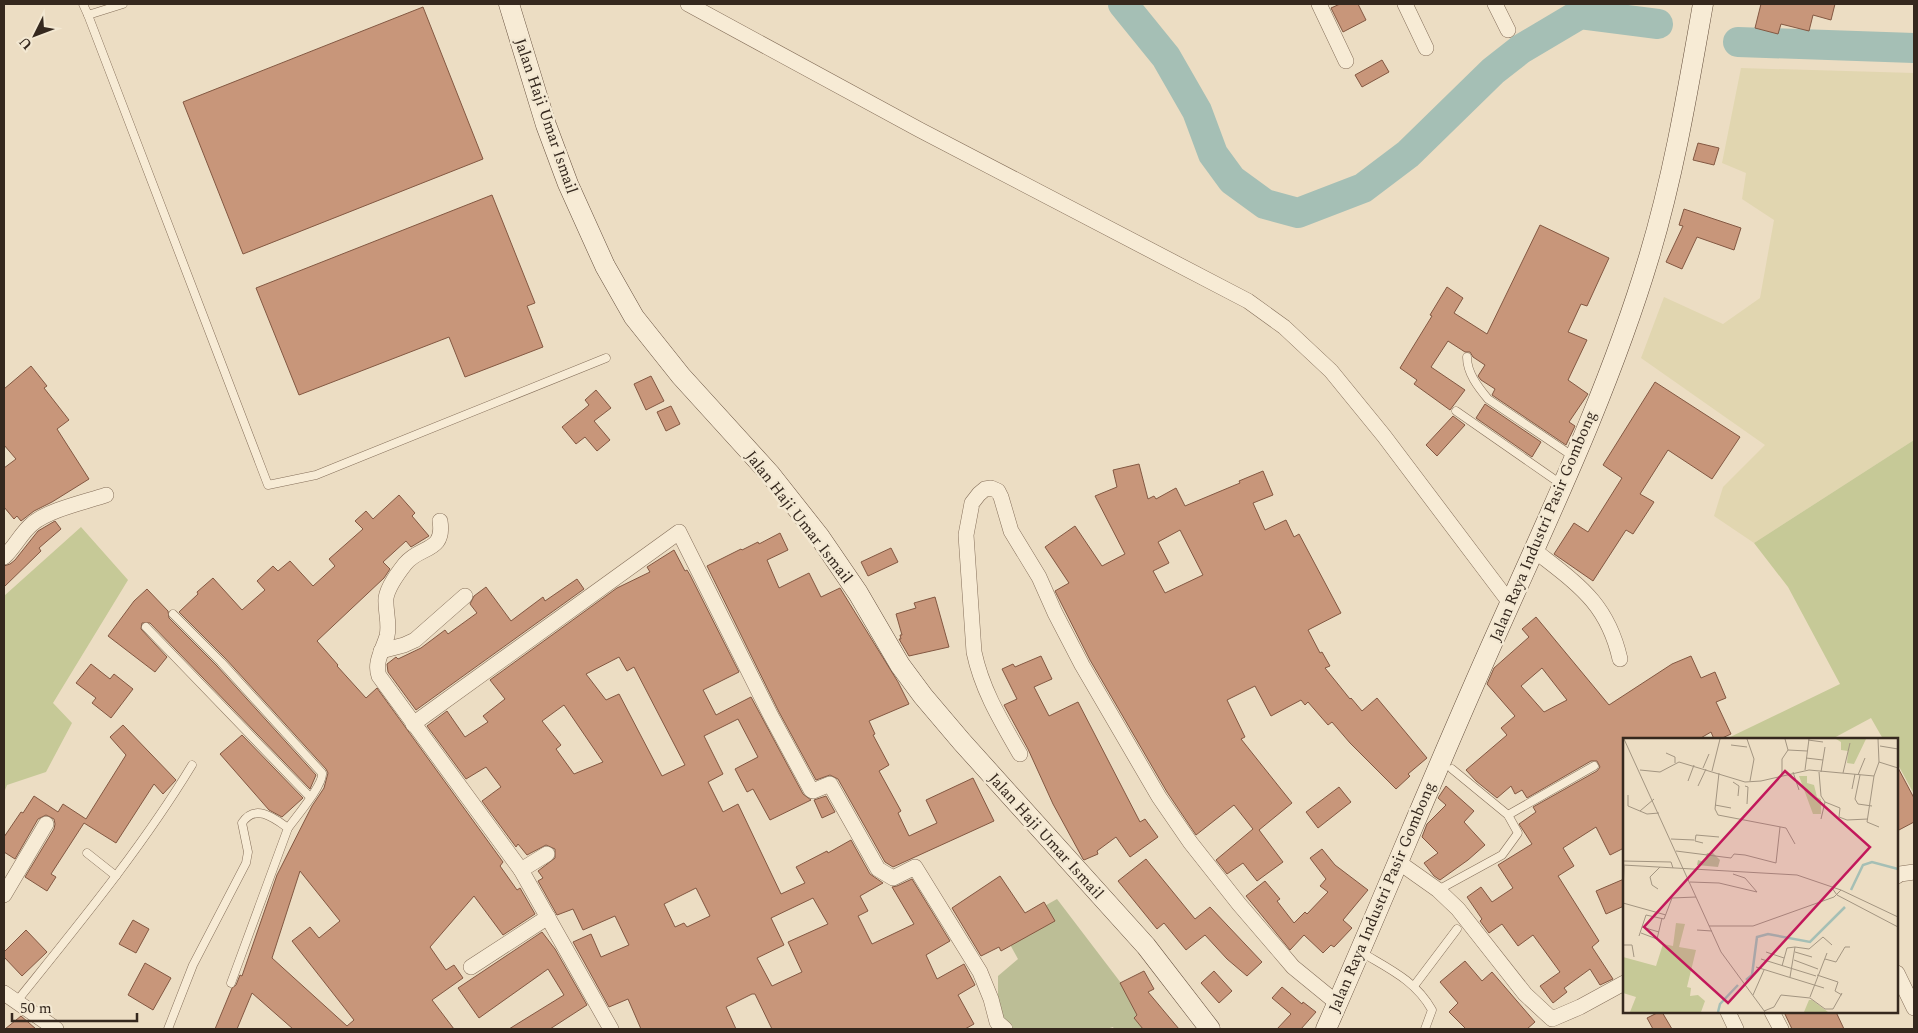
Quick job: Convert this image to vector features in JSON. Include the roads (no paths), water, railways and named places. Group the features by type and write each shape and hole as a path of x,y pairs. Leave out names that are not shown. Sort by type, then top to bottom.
{"main road":[{"name":"Jalan Haji Umar Ismail","path":"509,4 546,125 568,184 605,266 634,317 681,376 770,474 819,536 858,593 900,665 923,696 962,742 1146,946 1210,1029"},
{"name":"Jalan Raya Industri Pasir Gombong","path":"1330,1028 1337,1002 1510,603 1563,486 1614,361 1650,256 1672,171 1703,6"}],"street":[{"path":"688,4 911,125 1248,301 1284,327 1331,371 1350,394 1510,603"},
{"path":"1319,4 1346,61"},
{"path":"1405,4 1426,48"},
{"path":"1495,4 1508,30"},
{"path":"1020,754 989,700 977,668 974,652 966,535 972,503 979,494 992,488 998,491 1011,531 1034,567 1082,665 1159,797 1190,842 1252,919 1293,966 1337,1002"},
{"path":"4,557 28,528 38,520 58,511 106,495"},
{"path":"440,521 441,530 437,543 409,560 390,588 386,599 388,632 377,664 379,676 521,870 611,1029"},
{"path":"413,724 680,532 771,716 811,790 813,791 830,784 878,868 893,878 915,867 980,972 991,999 997,1022 1005,1029"},
{"path":"1534,550 1586,592 1608,622 1614,634 1620,659"},
{"path":"381,651 415,640 465,596"},
{"path":"4,895 46,824"},
{"path":"521,870 547,854"},
{"path":"1398,861 1438,890 1458,909 1525,994 1555,1024 1580,1007 1623,984"},
{"path":"1898,875 1914,872"},
{"path":"471,967 548,917"},
{"path":"1898,975 1914,1008"},
{"path":"10,997 53,1028"},
{"path":"1728,1013 1736,1029"},
{"path":"1773,1013 1781,1029"}],"lane":[{"path":"83,4 268,485 316,476 606,358"},
{"path":"88,15 123,4"},
{"path":"1467,357 1470,371 1479,388 1488,399 1574,457"},
{"path":"1456,411 1563,486"},
{"path":"174,614 221,662 322,773 322,778 288,828 231,983"},
{"path":"146,627 310,797"},
{"path":"10,997 116,876 179,787 192,765"},
{"path":"1508,814 1594,766"},
{"path":"1438,890 1502,855 1518,832 1508,814 1452,769"},
{"path":"168,1029 193,964 246,863 248,852 242,823 249,815 259,813 270,817 288,828"},
{"path":"87,852 116,876"},
{"path":"1414,986 1458,929"},
{"path":"1359,951 1405,979 1425,998 1432,1010 1425,1029"}],"waterway":[{"path":"1123,4 1166,57 1197,111 1213,154 1232,180 1265,204 1298,213 1363,188 1408,154 1493,71 1521,49 1580,14 1658,24"},
{"path":"1738,42 1914,48"}]}
